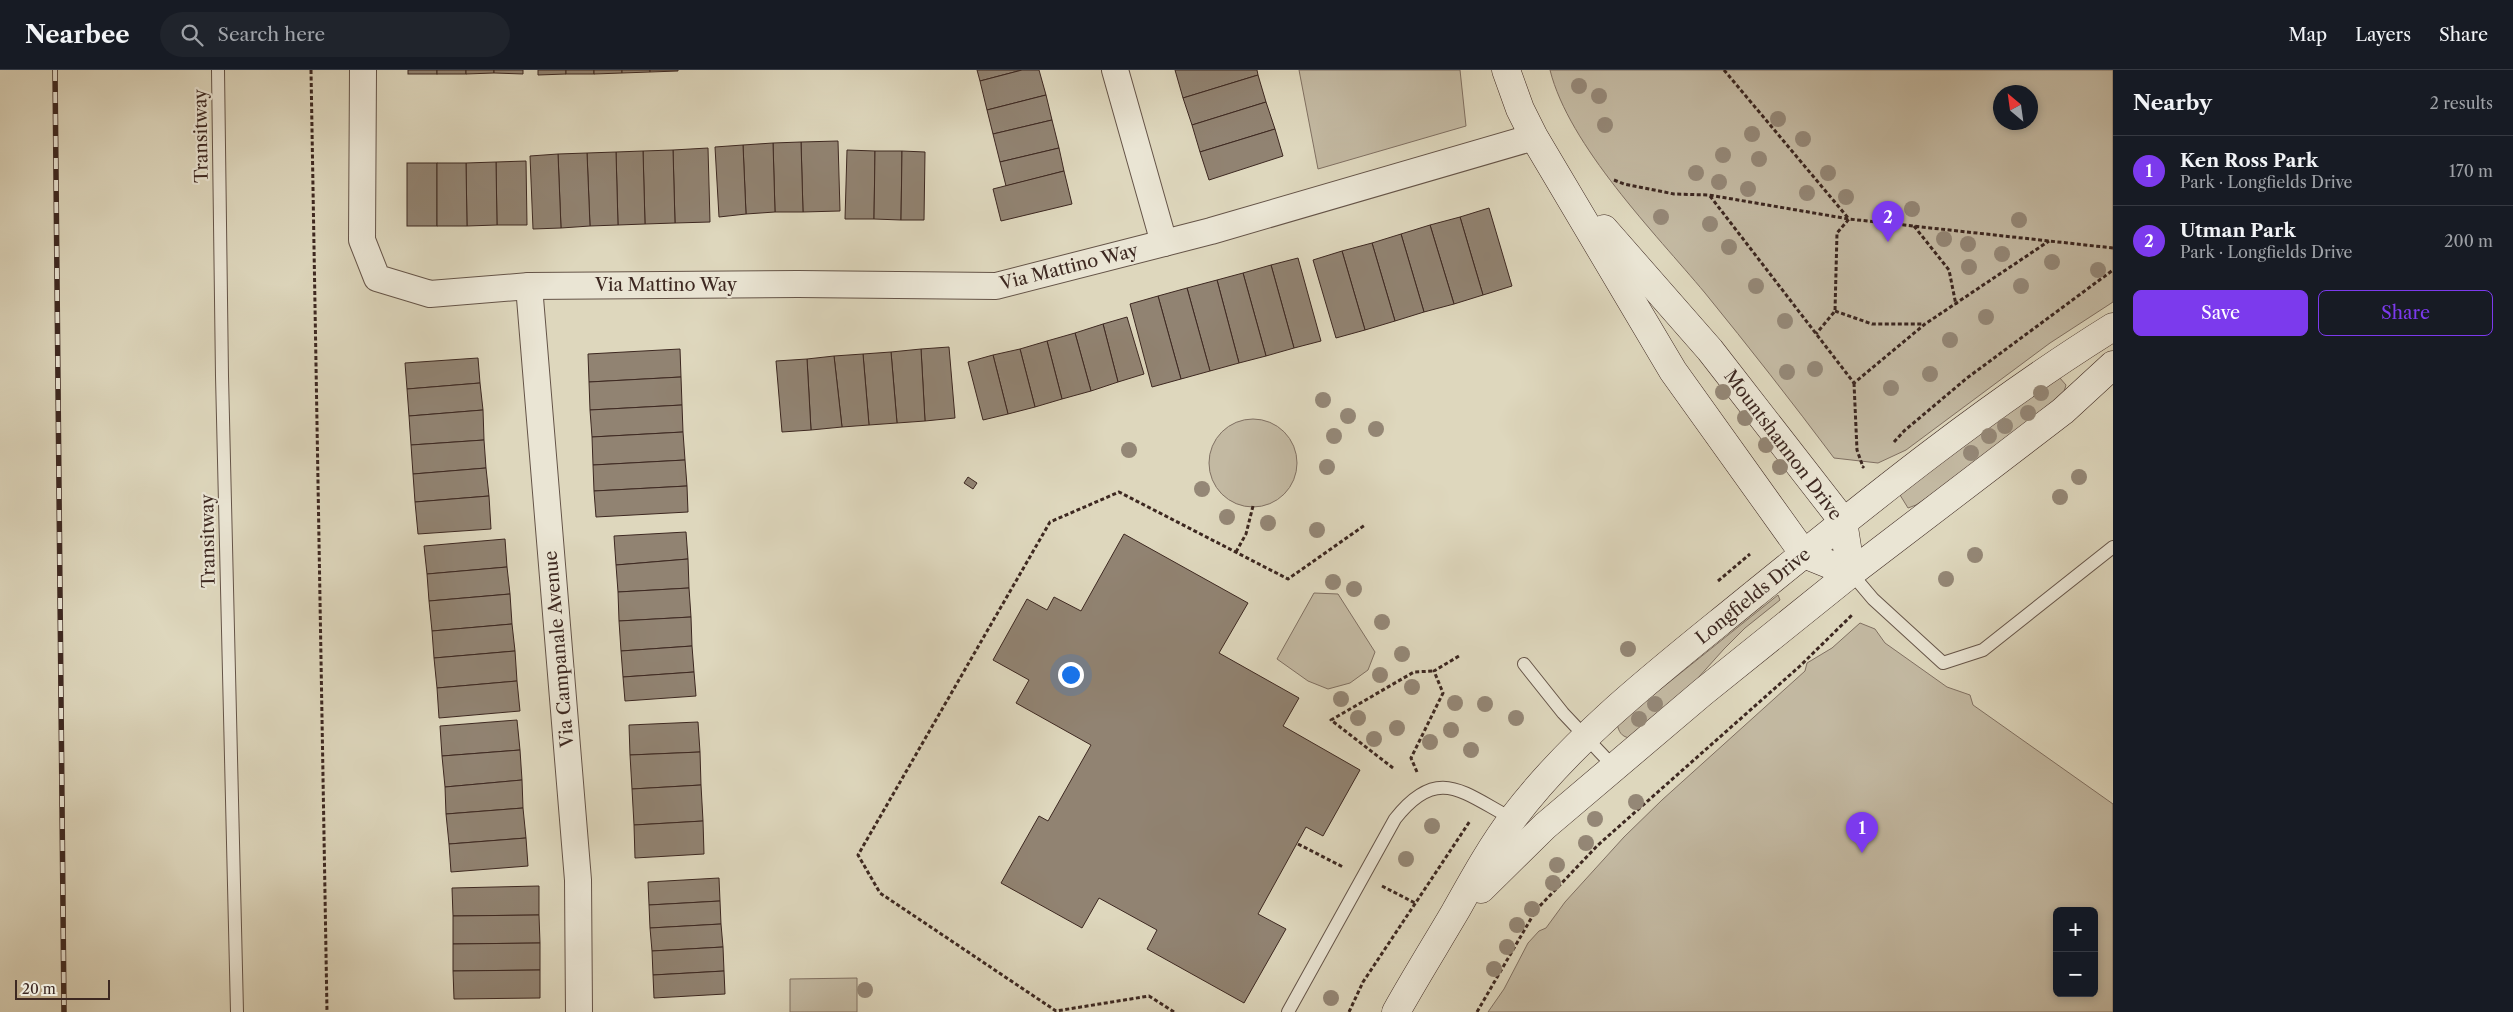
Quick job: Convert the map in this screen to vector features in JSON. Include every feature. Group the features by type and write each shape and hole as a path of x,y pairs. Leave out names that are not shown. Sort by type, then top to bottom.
{"street":[{"name":"Via Mattino Way","path":"363,70 362,240 377,278 430,294 529,286 798,284 996,286 1164,243 1534,137"},
{"name":"Via Mattino Way","path":"1115,70 1164,243"},
{"name":"Mountshannon Drive","path":"1506,70 1520,109 1534,137 1673,371 1804,554"},
{"name":"Mountshannon Drive","path":"1561,182 1710,350 1844,521 1851,573"},
{"name":"Via Campanale Avenue","path":"529,286 578,880 580,1012"},
{"name":"Longfields Drive","path":"1396,1012 1513,818 1544,782 1587,739 1660,671 1844,521 2032,378 2113,327"},
{"name":"Longfields Drive","path":"1449,922 1526,844 1614,767 1851,573 2063,412 2113,365"},
{"path":"1804,554 1851,573"}],"lane":[{"name":"Transitway","path":"218,70 222,376 237,1012"},
{"path":"1851,573 1873,599 1943,663 1984,650 2113,547"},
{"path":"1524,664 1587,739 1614,767"},
{"path":"1288,1012 1395,819 1409,802 1424,792 1442,786 1457,789 1513,818"}],"path":[{"path":"311,70 327,1012"},
{"path":"1724,70 1849,219"},
{"path":"1614,180 1624,184 1674,194 1709,195 1849,219 2113,248"},
{"path":"1709,195 1854,383 1857,450 1863,467 1870,463"},
{"path":"1816,334 1835,311 1837,233 1849,219"},
{"path":"1913,226 1949,270 1956,305"},
{"path":"1854,383 1925,324 2049,241"},
{"path":"1890,446 1904,431 1967,378 2113,270"},
{"path":"1835,311 1872,324 1925,324"},
{"path":"1174,1012 1149,996 1056,1011 880,893 858,855 1050,522 1120,492 1288,579 1364,525"},
{"path":"1236,552 1246,534 1253,506"},
{"path":"1477,1012 1536,910 1598,845 1800,666 1853,614"},
{"path":"1393,768 1331,720 1414,672 1434,671 1459,656"},
{"path":"1424,792 1411,758 1443,693 1434,671"}],"shaded area":[{"path":"1299,70 1460,70 1466,126 1318,169"},
{"path":"1550,70 2113,70 2113,302 2050,343 1906,450 1878,463 1834,458 1705,293 1616,188 1575,128 1560,99"},
{"path":"2059,377 2066,385 2063,395 1958,477 1916,505 1908,508 1900,495 1903,492 2049,378"},
{"path":"1253,419 1270,423 1284,432 1293,446 1297,463 1293,480 1284,494 1270,503 1253,507 1236,503 1222,494 1213,480 1209,463 1213,446 1222,432 1236,423"},
{"path":"1314,593 1338,594 1375,652 1368,670 1350,683 1328,689 1308,681 1277,659"},
{"path":"1778,595 1780,600 1745,628 1679,699 1629,738 1621,733 1617,724"},
{"path":"1860,623 1875,629 1885,643 1947,687 1970,695 1973,705 2113,804 2113,1012 1488,1012 1504,989 1528,943 1539,931 1546,928 1565,902 1624,837 1662,800 1805,671 1807,663 1832,648"},
{"path":"857,978 857,1012 790,1012 790,979"}],"building":[{"path":"408,70 437,70 437,74 408,74"},
{"path":"437,70 466,70 466,74 437,74"},
{"path":"466,70 494,70 494,73 466,74"},
{"path":"494,70 523,70 523,74 494,73"},
{"path":"538,70 566,70 566,74 538,75"},
{"path":"566,70 594,70 594,74 566,74"},
{"path":"594,70 622,70 622,73 594,74"},
{"path":"622,70 650,70 650,72 622,73"},
{"path":"650,70 678,70 678,71 650,72"},
{"path":"977,70 1022,70 980,81"},
{"path":"1022,70 1039,70 1046,95 987,110 980,81"},
{"path":"1175,70 1257,70 1258,75 1183,98"},
{"path":"1258,75 1266,102 1192,125 1183,98"},
{"path":"1046,95 1052,120 993,134 987,110"},
{"path":"1266,102 1275,129 1200,152 1192,125"},
{"path":"1052,120 1059,148 1000,162 993,134"},
{"path":"1275,129 1283,156 1209,180 1200,152"},
{"path":"838,141 840,211 803,212 801,142"},
{"path":"801,142 803,212 775,212 773,143"},
{"path":"773,143 775,212 746,214 743,145"},
{"path":"743,145 746,214 719,217 715,147"},
{"path":"708,148 710,222 675,223 673,150"},
{"path":"1059,148 1064,171 1006,186 1000,162"},
{"path":"673,150 675,223 645,224 643,151"},
{"path":"847,150 875,151 874,219 845,219"},
{"path":"643,151 645,224 618,225 616,152"},
{"path":"875,151 902,151 901,220 874,219"},
{"path":"902,151 925,152 924,220 901,220"},
{"path":"616,152 618,225 590,226 587,153"},
{"path":"587,153 590,226 561,228 558,154"},
{"path":"558,154 561,228 533,229 530,156"},
{"path":"526,161 527,225 497,225 496,162"},
{"path":"496,162 497,225 467,226 466,163"},
{"path":"407,163 437,163 437,226 407,226"},
{"path":"437,163 466,163 467,226 437,226"},
{"path":"1064,171 1072,204 1001,221 993,189"},
{"path":"1489,208 1512,286 1483,295 1460,217"},
{"path":"1460,217 1483,295 1454,304 1430,225"},
{"path":"1430,225 1454,304 1424,312 1401,234"},
{"path":"1401,234 1424,312 1395,321 1372,243"},
{"path":"1372,243 1395,321 1365,330 1342,251"},
{"path":"1342,251 1365,330 1336,338 1313,260"},
{"path":"1298,258 1321,341 1294,348 1271,265"},
{"path":"1271,265 1294,348 1266,356 1243,273"},
{"path":"1243,273 1266,356 1239,363 1217,280"},
{"path":"1217,280 1239,363 1210,371 1187,288"},
{"path":"1187,288 1210,371 1181,379 1158,296"},
{"path":"1158,296 1181,379 1152,387 1130,304"},
{"path":"1127,317 1144,374 1118,382 1103,324"},
{"path":"1103,324 1118,382 1091,391 1075,333"},
{"path":"1075,333 1091,391 1062,399 1047,341"},
{"path":"1047,341 1062,399 1035,407 1020,349"},
{"path":"949,347 955,418 925,421 921,349"},
{"path":"680,349 681,377 589,382 588,354"},
{"path":"921,349 925,421 897,423 891,352"},
{"path":"1020,349 1035,407 1008,414 993,355"},
{"path":"891,352 897,423 869,425 863,354"},
{"path":"863,354 869,425 842,427 834,356"},
{"path":"993,355 1008,414 983,420 968,362"},
{"path":"834,356 842,427 811,430 807,359"},
{"path":"478,358 480,383 407,389 405,363"},
{"path":"807,359 811,430 782,432 776,361"},
{"path":"681,377 682,405 590,410 589,382"},
{"path":"480,383 483,410 409,416 407,389"},
{"path":"682,405 683,432 592,437 590,410"},
{"path":"483,410 484,440 411,445 409,416"},
{"path":"683,432 685,460 593,465 592,437"},
{"path":"484,440 486,468 413,474 411,445"},
{"path":"685,460 687,486 594,491 593,465"},
{"path":"486,468 489,496 415,502 413,474"},
{"path":"968,477 977,483 973,489 964,483"},
{"path":"687,486 688,512 596,517 594,491"},
{"path":"489,496 491,529 418,534 415,502"},
{"path":"686,532 688,559 616,565 614,536"},
{"path":"1124,534 1248,603 1219,653 1299,698 1283,726 1360,770 1323,836 1306,827 1258,914 1286,929 1244,1003 1147,949 1157,930 1099,898 1082,928 1001,883 1039,816 1048,821 1091,745 1016,703 1029,680 993,660 1027,599 1047,610 1054,597 1081,611"},
{"path":"505,539 507,567 427,574 424,546"},
{"path":"688,559 689,588 618,592 616,565"},
{"path":"507,567 510,594 429,601 427,574"},
{"path":"689,588 691,617 619,621 618,592"},
{"path":"510,594 512,624 432,631 429,601"},
{"path":"691,617 692,646 621,651 619,621"},
{"path":"512,624 515,651 434,658 432,631"},
{"path":"692,646 694,672 623,677 621,651"},
{"path":"515,651 517,681 437,688 434,658"},
{"path":"694,672 696,696 625,701 623,677"},
{"path":"517,681 520,711 439,718 437,688"},
{"path":"517,720 520,750 442,756 440,726"},
{"path":"698,722 700,752 630,755 629,725"},
{"path":"520,750 522,780 445,787 442,756"},
{"path":"700,752 701,785 632,789 630,755"},
{"path":"522,780 523,808 446,814 445,787"},
{"path":"701,785 703,821 634,825 632,789"},
{"path":"523,808 526,838 449,844 446,814"},
{"path":"703,821 704,854 635,858 634,825"},
{"path":"526,838 528,866 451,872 449,844"},
{"path":"719,878 720,901 649,905 648,882"},
{"path":"539,886 539,915 453,916 452,888"},
{"path":"720,901 721,924 650,928 649,905"},
{"path":"539,915 540,943 453,944 453,916"},
{"path":"721,924 723,947 652,951 650,928"},
{"path":"540,943 540,970 453,971 453,944"},
{"path":"723,947 724,971 653,975 652,951"},
{"path":"540,970 540,998 454,999 453,971"},
{"path":"724,971 725,994 654,998 653,975"}],"railway":[{"path":"55,70 64,1012"}],"place":[{"name":"Utman Park","path":"1888,242"},
{"name":"Ken Ross Park","path":"1862,853"}]}
